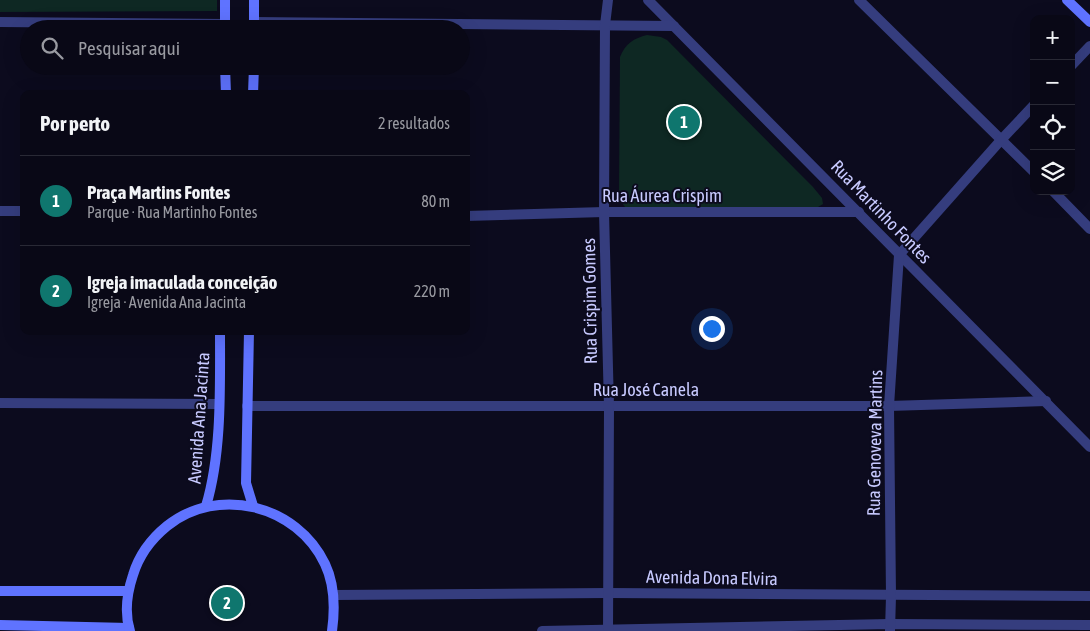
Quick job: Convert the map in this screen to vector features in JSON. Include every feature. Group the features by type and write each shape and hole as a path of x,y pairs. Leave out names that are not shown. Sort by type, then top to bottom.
{"main road":[{"path":"225,0 225,20"},
{"path":"254,0 254,20"},
{"path":"1067,0 1090,22"},
{"path":"225,75 226,90"},
{"path":"253,90 254,75"},
{"name":"Avenida Ana Jacinta","path":"206,506 213,484 219,404 220,335"},
{"path":"249,335 246,482 253,506"},
{"path":"0,625 129,630 128,591 137,562 154,537 178,518 206,506 230,503 253,506 283,518 307,538 325,564 334,595 335,613 332,631"},
{"path":"0,591 128,591"}],"street":[{"name":"Rua Crispim Gomes","path":"608,0 605,25 604,212 609,407 608,631"},
{"name":"Rua Martinho Fontes","path":"648,0 1090,447"},
{"path":"859,0 1030,168"},
{"path":"0,22 20,22"},
{"path":"470,25 674,26"},
{"path":"1075,62 1090,46"},
{"path":"899,255 1030,109"},
{"path":"1057,195 1090,229"},
{"path":"0,211 20,211"},
{"name":"Rua Áurea Crispim","path":"470,216 604,212 858,212"},
{"name":"Rua Genoveva Martins","path":"890,628 889,406 899,255"},
{"name":"Rua José Canela","path":"247,406 889,406 1046,401"},
{"path":"0,403 219,404"},
{"name":"Avenida Dona Elvira","path":"334,595 608,593 1090,596"},
{"path":"542,631 1090,625"}],"green space":[{"path":"0,0 217,0 217,11 0,12"},
{"path":"647,35 667,40 813,187 822,198 823,204 813,210 625,207 620,200 619,194 620,57 630,42"}],"place":[{"name":"Praça Martins Fontes","path":"684,122"},
{"name":"Igreja imaculada conceição","path":"227,603"}]}
